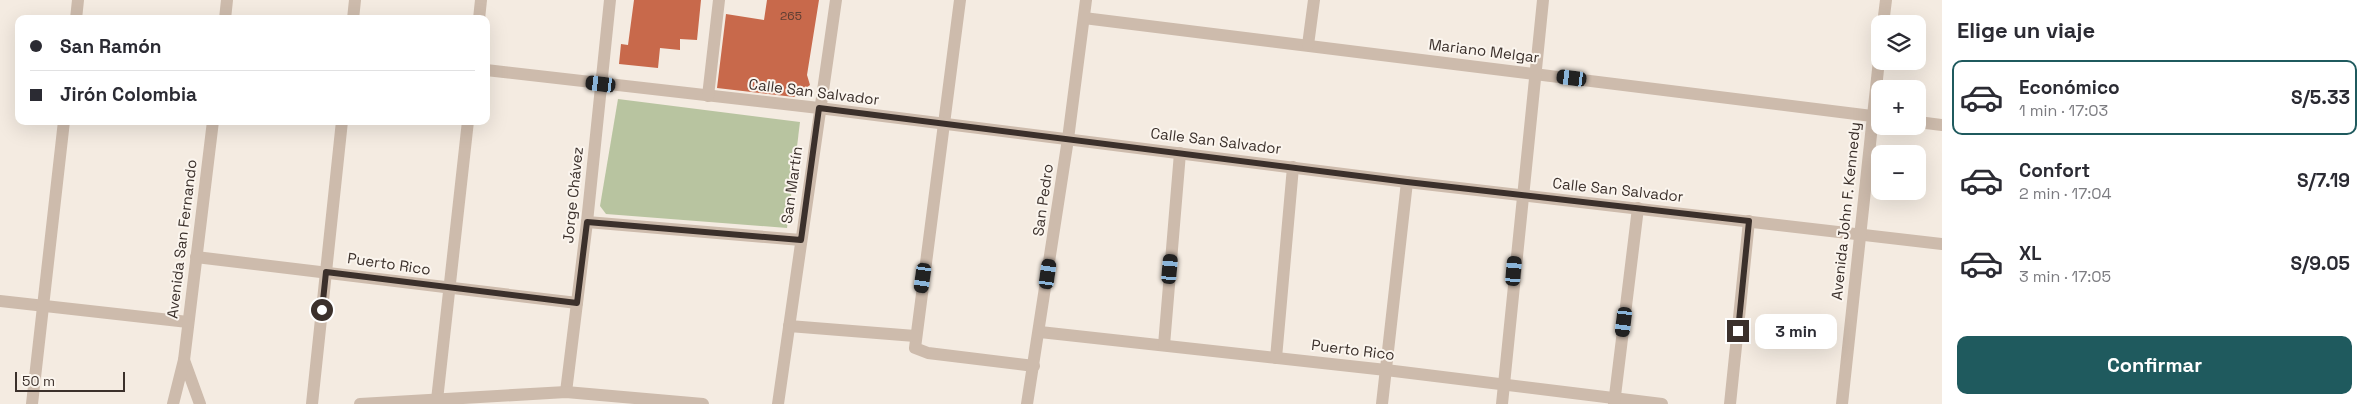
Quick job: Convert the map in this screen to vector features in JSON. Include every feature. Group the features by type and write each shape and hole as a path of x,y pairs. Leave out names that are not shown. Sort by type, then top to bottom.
{"street":[{"path":"76,15 78,0"},
{"path":"225,15 227,0"},
{"path":"353,15 355,0"},
{"path":"479,15 481,0"},
{"name":"Jorge Chávez","path":"566,392 587,222 610,0"},
{"path":"708,96 719,0"},
{"name":"San Martín","path":"778,404 836,0"},
{"path":"915,342 960,0"},
{"name":"San Pedro","path":"1027,404 1040,332 1086,0"},
{"path":"1308,45 1314,0"},
{"path":"1502,404 1543,0"},
{"path":"1884,15 1886,0"},
{"name":"Mariano Melgar","path":"1084,18 1871,116"},
{"name":"Calle San Salvador","path":"490,70 819,108 1522,196 1942,244"},
{"path":"1926,123 1942,125"},
{"path":"32,404 64,125"},
{"name":"Avenida San Fernando","path":"173,404 184,360 212,125"},
{"path":"312,404 342,125"},
{"path":"437,400 468,125"},
{"name":"Avenida John F. Kennedy","path":"1842,404 1860,234 1874,135"},
{"path":"1164,345 1180,153"},
{"path":"1276,358 1293,168"},
{"path":"1382,404 1407,182"},
{"path":"1614,401 1638,208"},
{"path":"1730,404 1749,221"},
{"path":"587,222 801,240"},
{"name":"Puerto Rico","path":"196,257 577,303"},
{"path":"0,301 188,322"},
{"path":"789,326 915,342 928,353 1034,366"},
{"name":"Puerto Rico","path":"1040,332 1386,370 1614,401 1662,404"},
{"path":"184,360 200,404"},
{"path":"360,404 437,400 531,400 566,392 703,404"}],"green space":[{"path":"618,99 800,122 787,228 606,214 600,206"}],"building":[{"path":"634,0 701,0 697,40 680,39 680,50 660,48 658,68 619,64 621,44 628,45"},
{"path":"767,0 819,0 807,75 810,85 794,97 717,88 726,14 764,20"}],"route":[{"path":"322,310 326,272 577,303 587,222 801,240 819,108 1522,196 1749,221 1738,331"}]}
